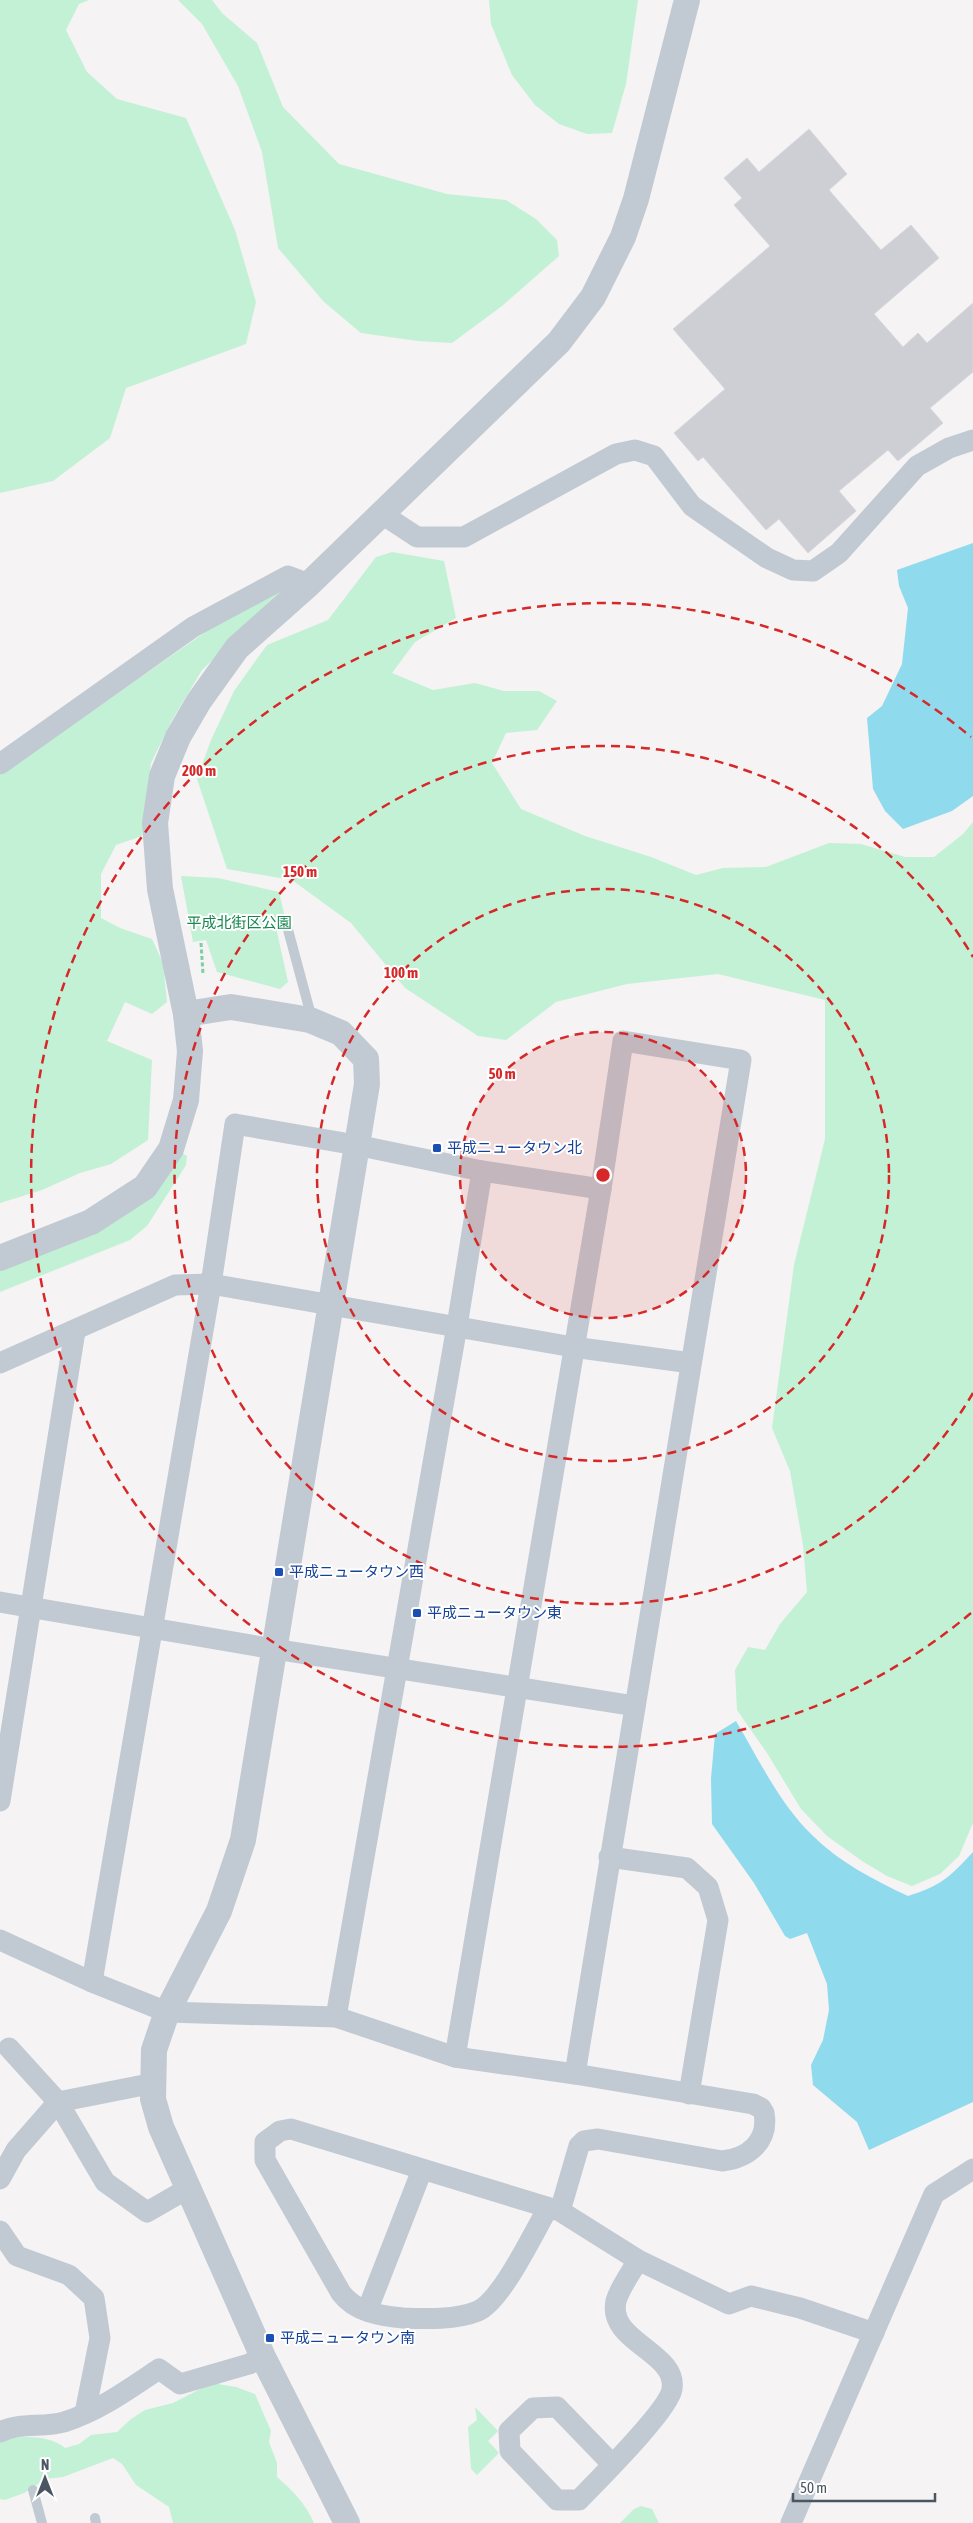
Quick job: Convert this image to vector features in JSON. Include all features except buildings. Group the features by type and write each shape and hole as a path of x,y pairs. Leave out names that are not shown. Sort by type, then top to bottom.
{"street":[{"path":"0,1258 91,1222 145,1187 171,1149 186,1100 190,1051 186,1014 160,890 156,823 162,776 178,738 198,701 238,648 309,584 559,342 593,297 624,236 636,199 688,0"},
{"path":"382,514 417,537 464,537 616,454 635,450 654,456 692,506 768,558 793,570 813,571 839,553 917,466 949,448 973,440"},
{"path":"0,764 193,627 288,576 309,584"},
{"path":"186,1014 231,1007 312,1021 341,1033 366,1059 367,1084 329,1305 243,1840 218,1911 167,2012 154,2050 153,2099 187,2189 263,2356 347,2523"},
{"path":"455,2057 601,1189 623,1042 741,1060 609,1857 575,2074"},
{"path":"92,1982 211,1284 235,1124 356,1145 482,1171 601,1189"},
{"path":"336,2017 396,1667 458,1326 482,1171"},
{"path":"0,1363 175,1285 211,1284 573,1347 691,1364"},
{"path":"0,1801 75,1331"},
{"path":"0,1602 274,1649 635,1706"},
{"path":"609,1857 687,1868 708,1887 718,1920 689,2094"},
{"path":"0,1940 92,1982 167,2012 336,2017 455,2057 575,2074 753,2104 761,2108 765,2119 762,2139 758,2145 743,2156 722,2161 590,2139 579,2146 554,2209 500,2292 480,2310 422,2319 382,2316 351,2304 341,2293 266,2160 265,2142 280,2131 291,2129 554,2209 638,2260 729,2304 751,2296 800,2308 874,2333"},
{"path":"9,2048 58,2102 105,2182 147,2212 187,2189"},
{"path":"0,2180 16,2150 58,2102 154,2083"},
{"path":"791,2523 934,2194 973,2169"},
{"path":"367,2311 422,2170"},
{"path":"0,2231 18,2256 69,2275 94,2298 100,2338 85,2413"},
{"path":"613,2465 557,2407 533,2408 509,2431 510,2451 557,2500 579,2500 613,2465 667,2403 673,2388 670,2370 625,2331 617,2318 617,2299 638,2260"},
{"path":"0,2432 9,2427 63,2422 113,2401 159,2369 180,2384 249,2364 263,2356"}],"lane":[{"path":"287,926 312,1021"},
{"path":"33,2490 42,2523"}],"path":[{"path":"201,943 203,974"}],"green space":[{"path":"0,0 89,0 79,4 66,30 87,72 117,99 186,118 235,230 256,302 246,344 126,388 110,438 53,481 0,493"},
{"path":"178,0 212,0 222,13 257,43 283,107 339,164 447,194 506,200 536,219 557,240 559,256 502,306 452,343 418,341 361,333 324,302 278,248 262,152 238,86 202,24"},
{"path":"489,0 638,0 626,84 612,133 587,134 559,124 535,105 512,75 491,24"},
{"path":"392,552 444,561 456,618 415,642 392,673 433,690 475,683 504,691 539,691 557,701 537,730 506,733 492,763 521,809 585,836 651,857 696,875 723,868 766,867 829,843 861,844 905,857 934,857 963,834 973,822 973,1823 959,1856 940,1874 912,1886 887,1876 827,1836 801,1809 767,1753 737,1710 735,1670 748,1647 765,1650 780,1624 807,1592 803,1545 790,1471 772,1428 794,1265 825,1139 825,1000 718,974 627,984 556,1002 506,1040 478,1036 405,988 351,923 292,880 227,869 197,779 211,740 234,691 267,645 328,620 376,557"},
{"path":"277,588 283,594 202,670 171,722 151,763 142,836 116,845 101,874 101,918 120,928 152,939 163,963 167,1002 152,1014 125,1002 107,1041 152,1060 148,1140 111,1164 80,1173 42,1190 0,1203 0,775 207,631"},
{"name":"平成北街区公園","path":"181,876 218,878 279,892 287,926 277,926 277,932 288,982 280,989 217,972 206,940 193,942"},
{"path":"182,1153 187,1156 186,1165 147,1226 130,1240 0,1292 0,1265"},
{"path":"212,2383 236,2387 255,2394 271,2431 269,2442 277,2463 277,2477 298,2498 314,2523 173,2523 169,2507 136,2485 122,2464 113,2458 63,2477 46,2479 24,2493 5,2500 0,2499 0,2440 34,2437 50,2440 65,2448 79,2444 91,2435 117,2432 131,2419 145,2410 173,2403"},
{"path":"475,2407 498,2431 488,2441 499,2453 477,2475 471,2469 468,2427 477,2420"},
{"path":"641,2506 652,2509 659,2523 620,2523 634,2509"}],"water":[{"path":"973,543 973,796 952,811 903,829 885,811 873,789 867,718 882,706 902,664 908,608 899,586 897,570"},
{"path":"736,1721 780,1796 800,1823 822,1845 870,1877 908,1896 945,1879 973,1852 973,2102 869,2150 857,2122 813,2085 811,2065 823,2040 829,2010 827,1984 807,1933 790,1939 785,1936 754,1883 712,1824 711,1778 715,1734"}],"place":[{"name":"平成ニュータウン北","path":"437,1148"},
{"name":"平成ニュータウン西","path":"279,1572"},
{"name":"平成ニュータウン東","path":"417,1613"},
{"name":"平成ニュータウン南","path":"270,2338"}]}
